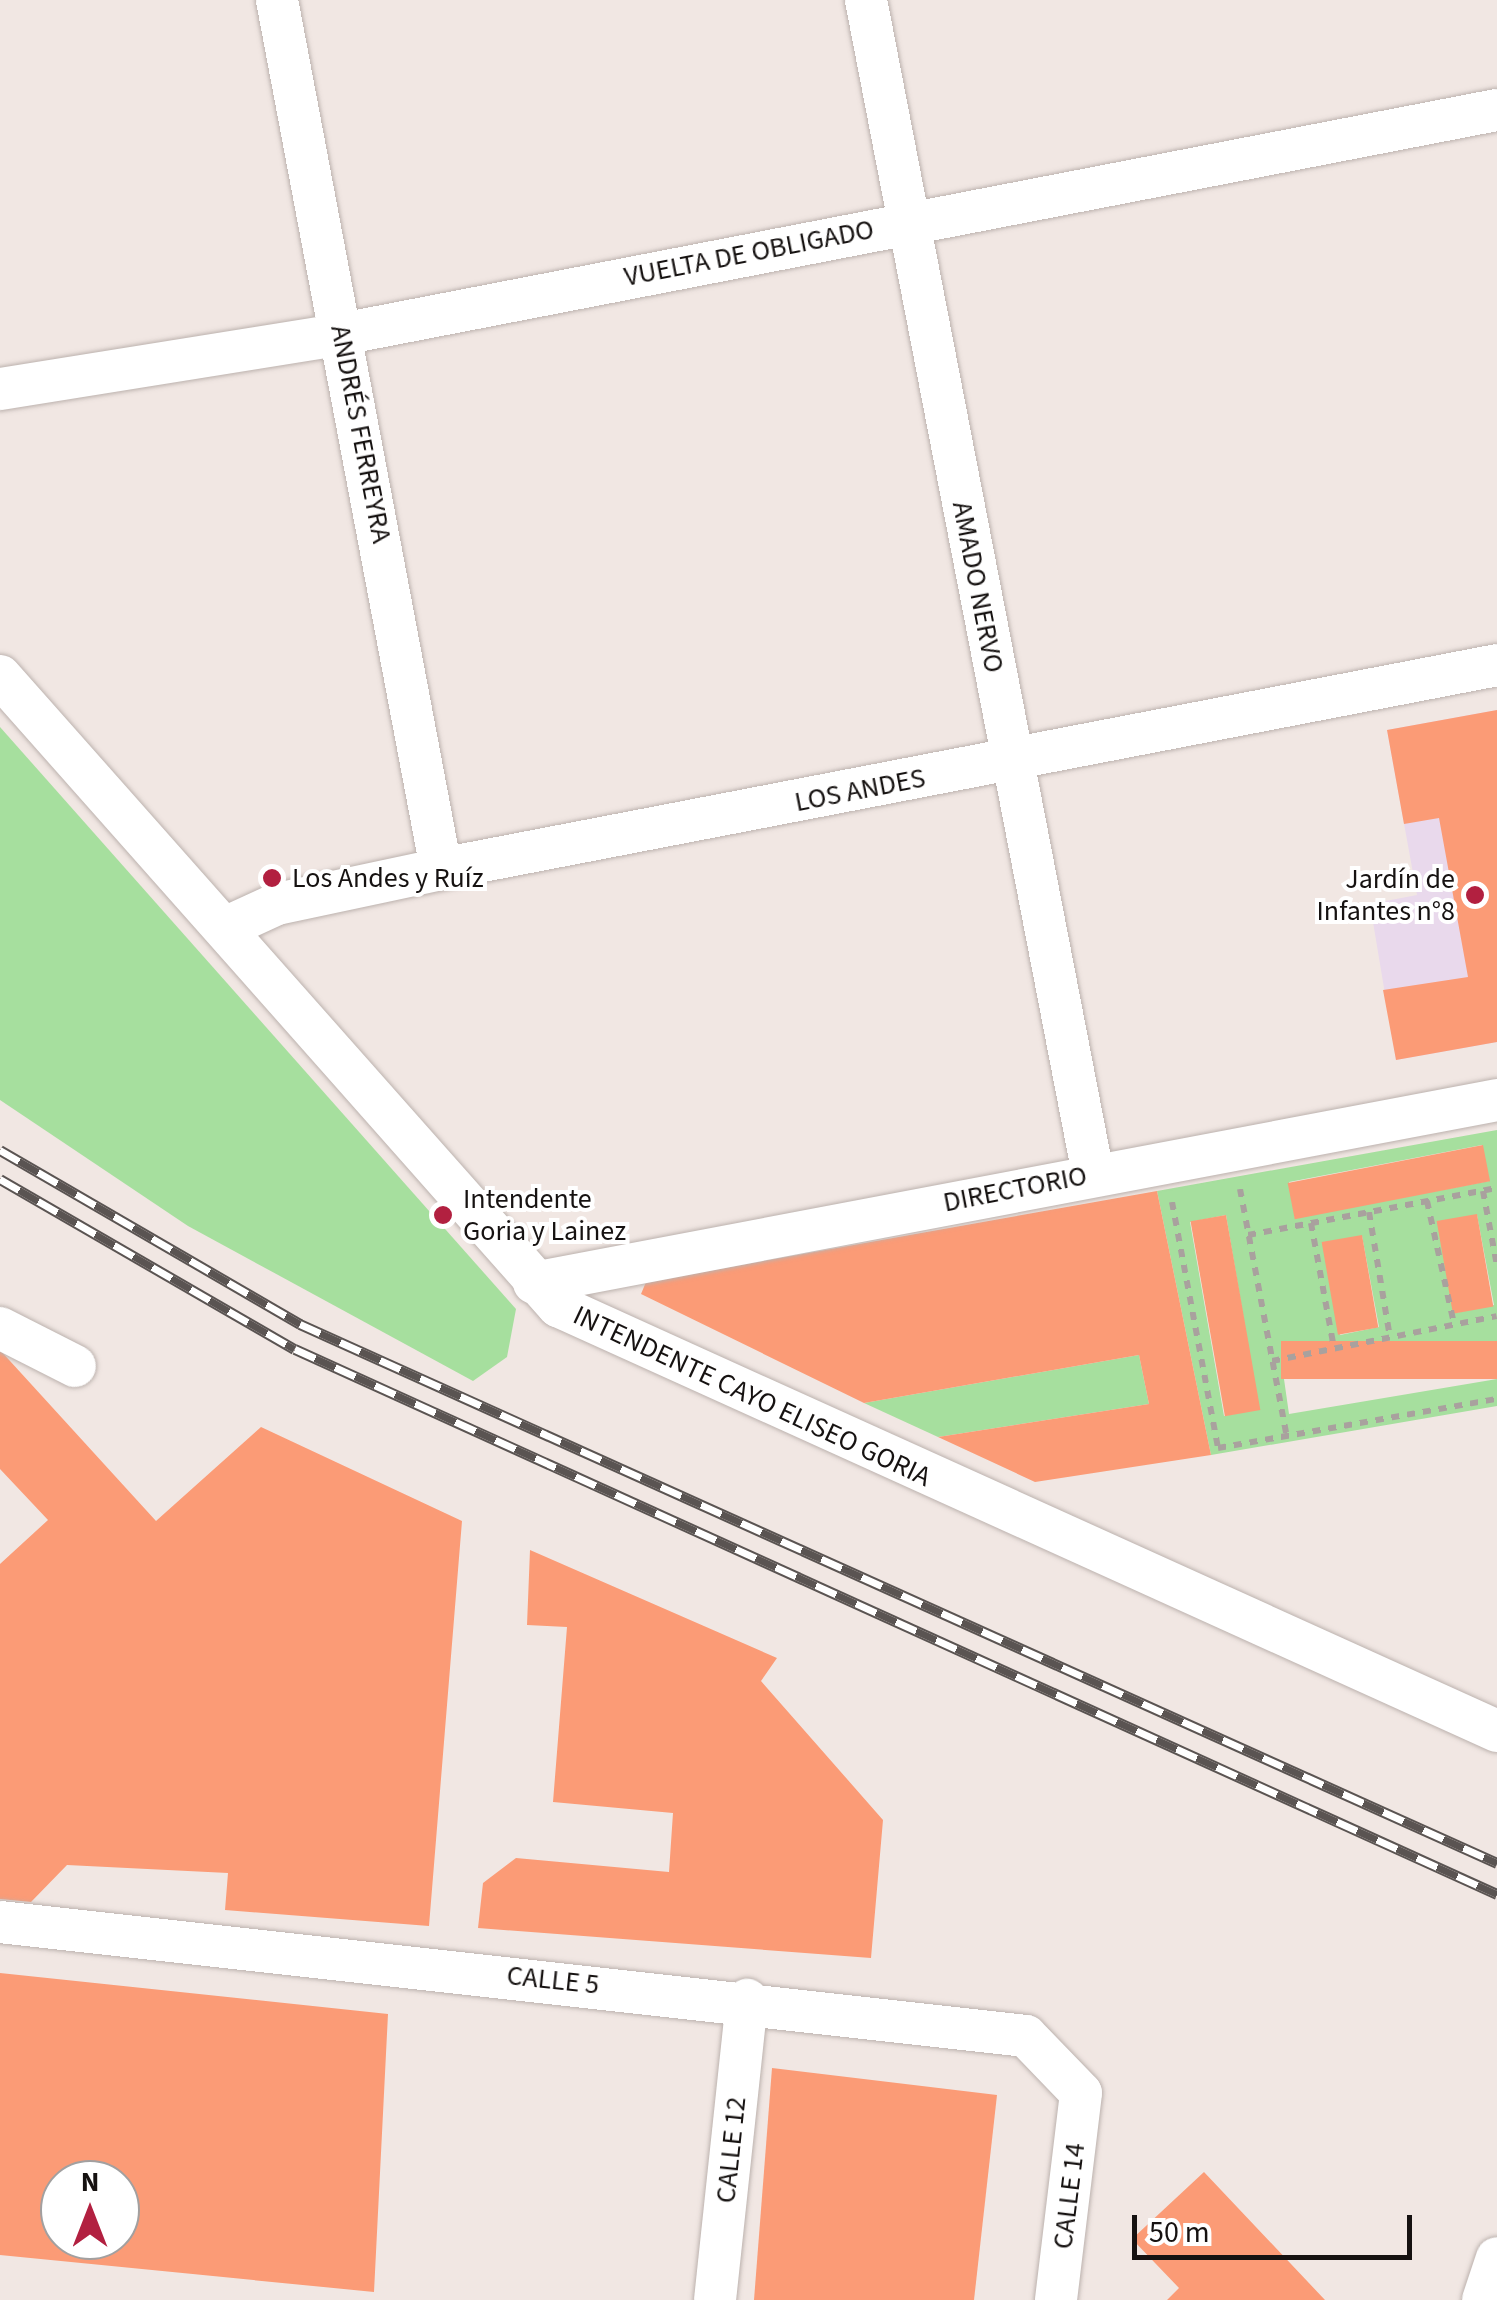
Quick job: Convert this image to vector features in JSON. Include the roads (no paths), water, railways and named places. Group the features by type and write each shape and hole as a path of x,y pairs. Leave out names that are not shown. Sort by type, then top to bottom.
{"street":[{"name":"ANDRÉS FERREYRA","path":"277,0 441,869"},
{"name":"AMADO NERVO","path":"866,0 1093,1174"},
{"name":"VUELTA DE OBLIGADO","path":"0,389 342,334 1497,110"},
{"name":"LOS ANDES","path":"228,926 277,904 441,869 1012,762 1497,664"},
{"name":"INTENDENTE CAYO ELISEO GORIA","path":"0,676 228,926 534,1282 583,1324 1497,1731"},
{"name":"DIRECTORIO","path":"534,1282 1497,1100"},
{"path":"0,1328 76,1366"},
{"name":"CALLE 5","path":"0,1922 993,2027 1026,2036 1081,2093"},
{"name":"CALLE 12","path":"715,2300 747,2000"},
{"name":"CALLE 14","path":"1056,2300 1081,2093"},
{"path":"1483,2300 1497,2258"}],"railway":[{"path":"0,1150 300,1324 1497,1863"},
{"path":"0,1179 295,1349 1497,1894"}],"place":[{"name":"Los Andes y Ruíz","path":"272,878"},
{"name":"Jardín de Infantes n°8","path":"1475,895"},
{"name":"Intendente Goria y Lainez","path":"443,1215"}]}
